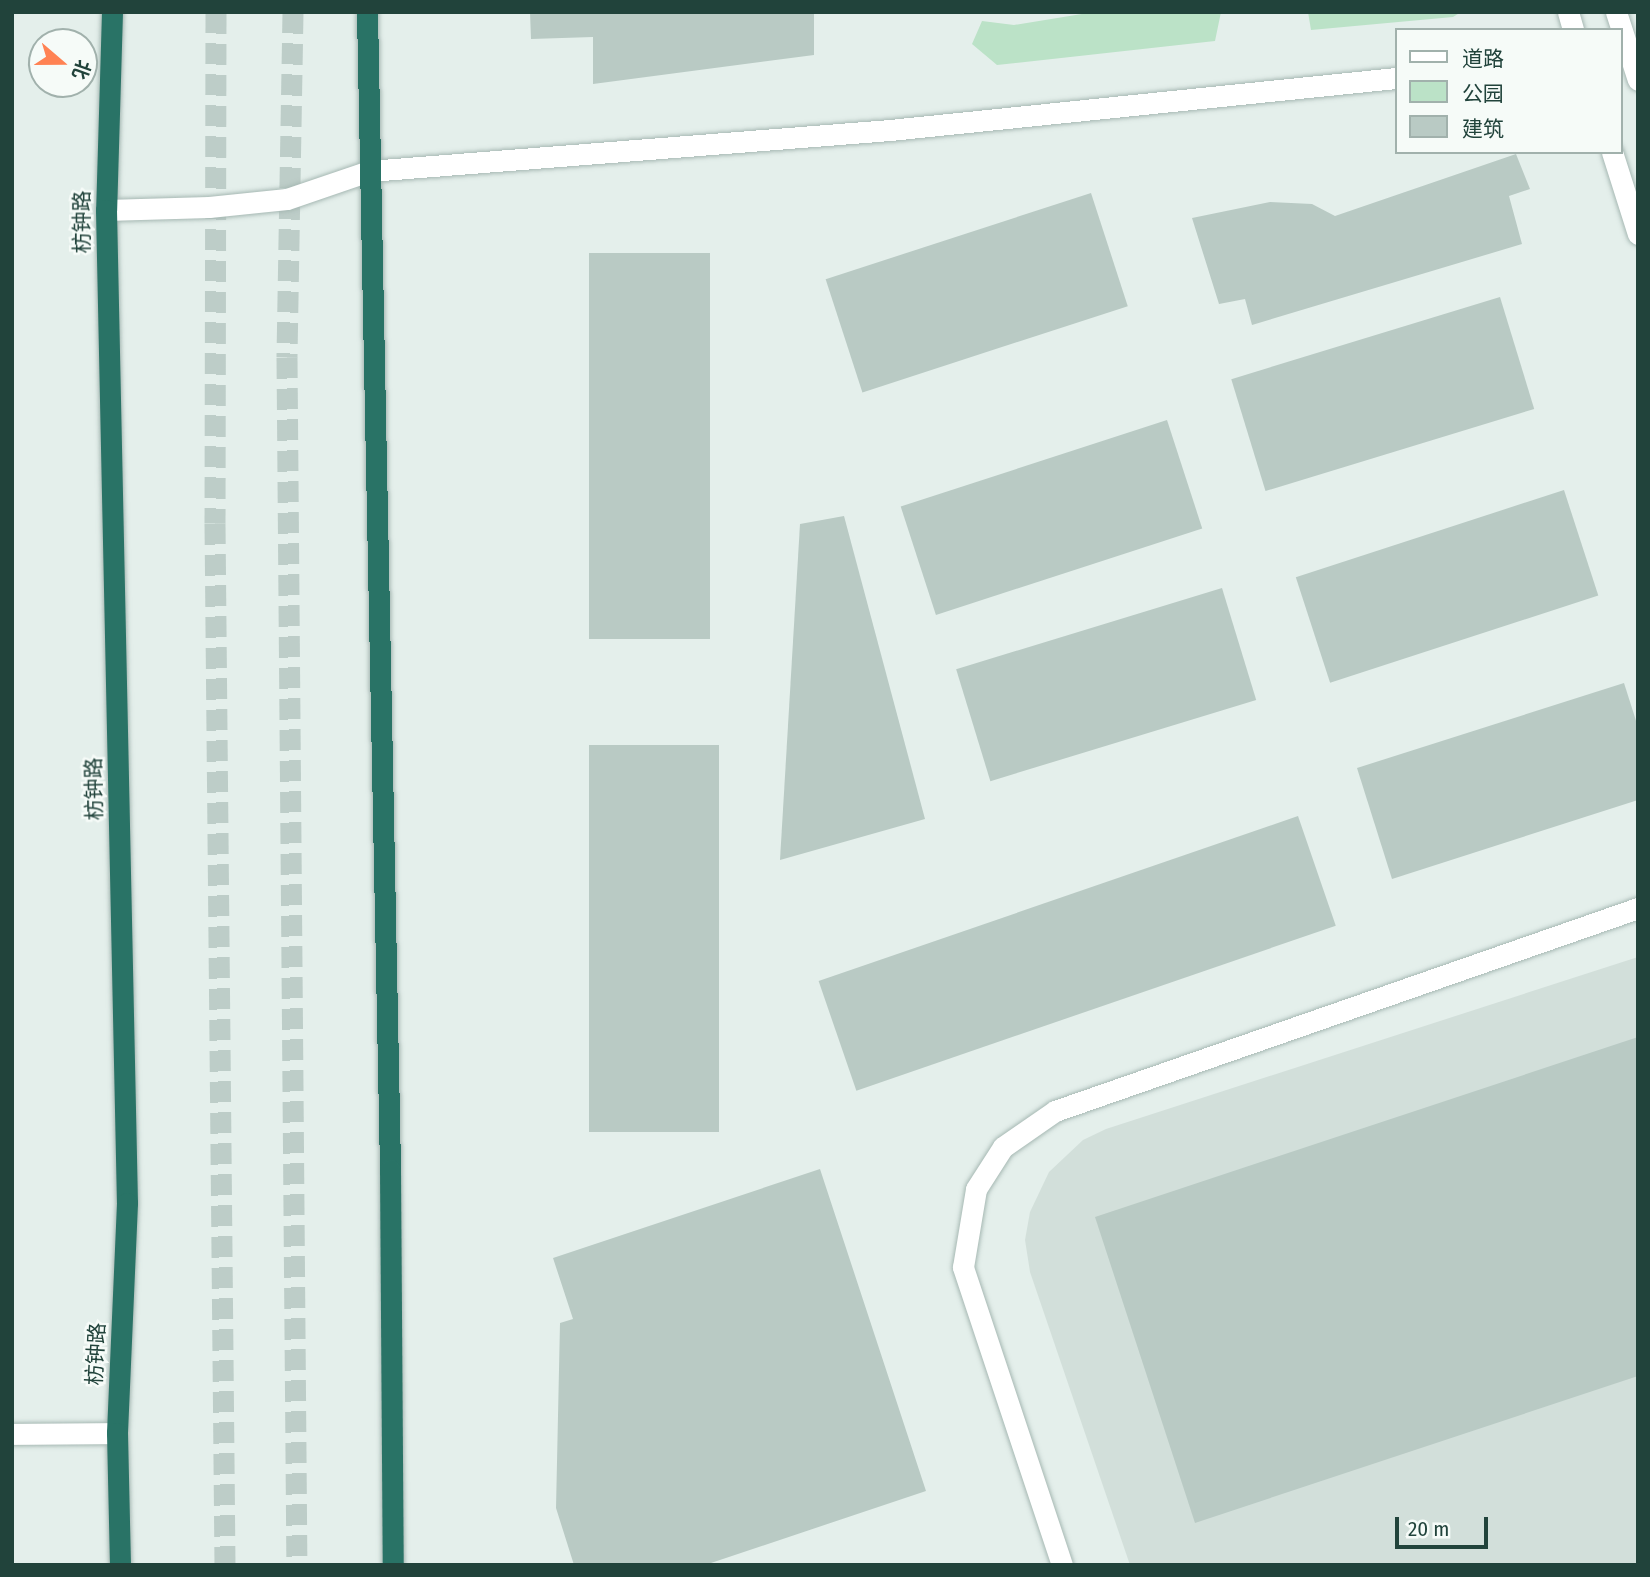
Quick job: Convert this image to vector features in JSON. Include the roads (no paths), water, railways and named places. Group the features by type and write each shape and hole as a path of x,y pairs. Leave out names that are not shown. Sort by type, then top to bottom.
{"highway":[{"name":"枋钟路","path":"112,12 106,210 127,1203 117,1433 120,1565"},
{"path":"367,12 390,1170 393,1565"}],"main road":[{"path":"1624,51 1638,80"},
{"path":"106,210 209,207 287,199 369,171 890,130 1394,78"},
{"path":"1613,154 1638,234"},
{"path":"1062,1565 963,1267 976,1189 1003,1147 1055,1111 1638,908"},
{"path":"12,1434 117,1433"}],"tunnel":[{"path":"216,12 215,523 225,1565"},
{"path":"293,12 287,357 297,1565"}]}
